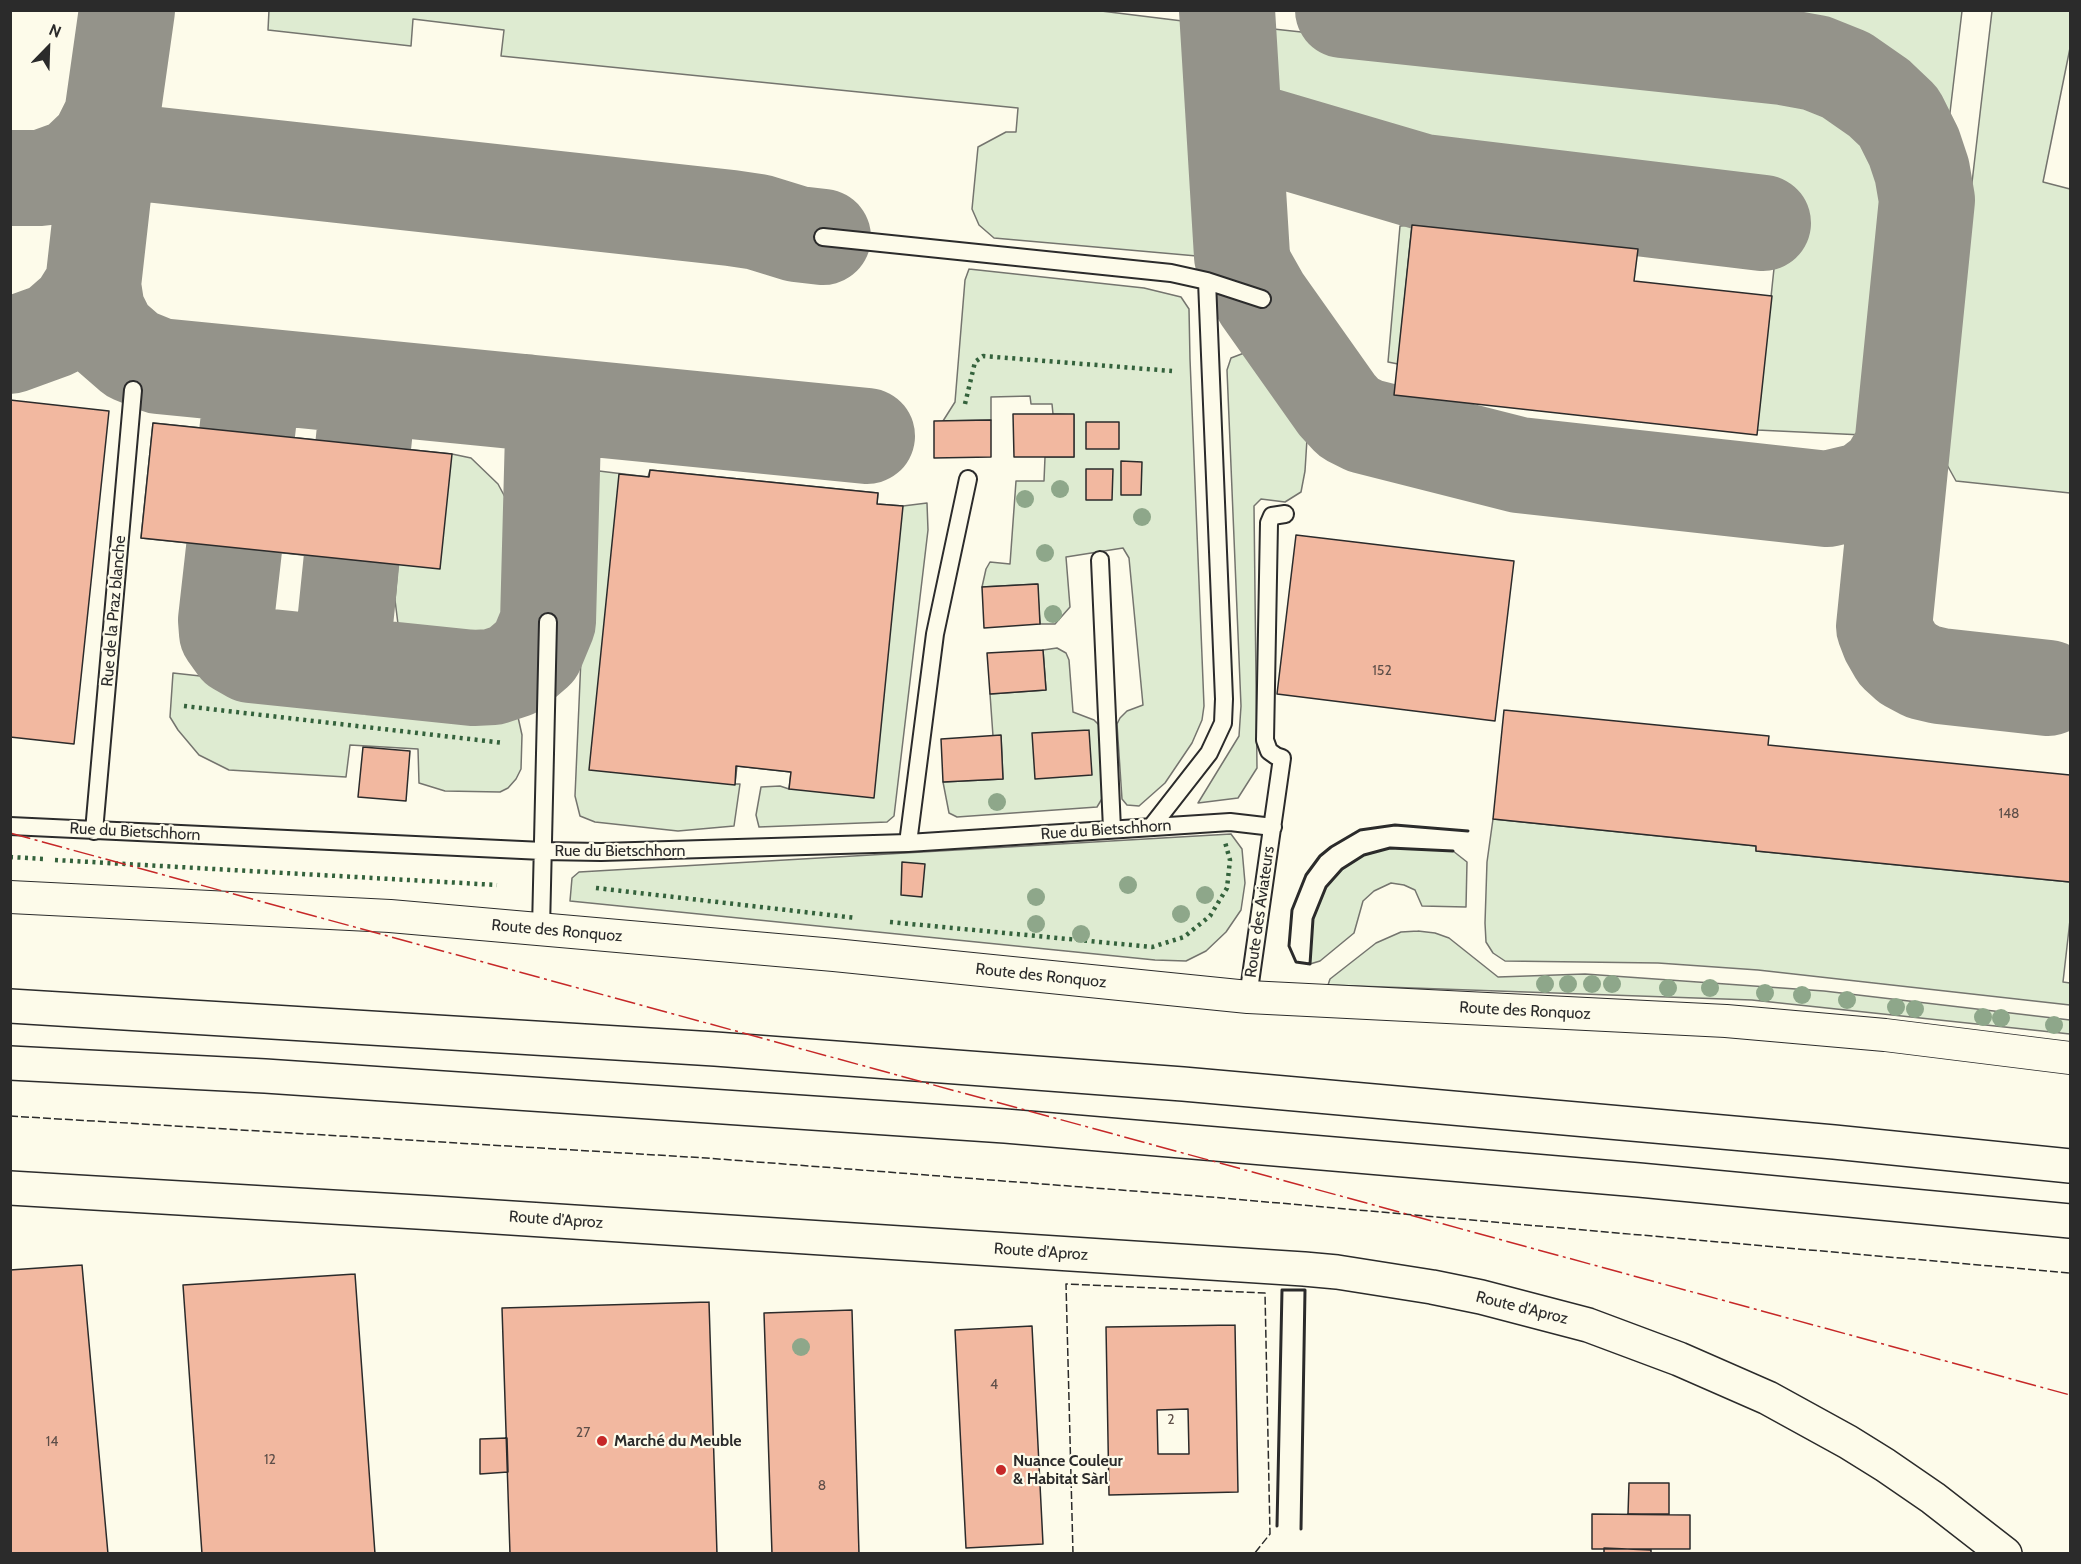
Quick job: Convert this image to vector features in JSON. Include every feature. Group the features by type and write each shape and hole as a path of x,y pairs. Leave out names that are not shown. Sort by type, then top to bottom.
{"main road":[{"path":"10,1006 714,1049 1183,1084 1834,1142 2070,1166"},
{"path":"10,1063 265,1076 1005,1126 1639,1180 2070,1221"},
{"name":"Route d'Aproz","path":"10,1188 434,1212 1304,1269 1432,1287 1481,1297 1588,1325 1660,1351 1749,1389 1804,1417 1876,1460 1933,1498 2005,1554"}],"street":[{"name":"Route des Ronquoz","path":"10,897 390,916 834,955 1248,997 1726,1021 1885,1035 2070,1058"}],"lane":[{"path":"823,237 1171,273 1207,281 1262,299"},
{"path":"1152,826 1209,753 1223,723 1224,699 1207,281"},
{"name":"Rue de la Praz blanche","path":"94,831 133,390"},
{"path":"908,843 935,634 968,479"},
{"name":"Route des Aviateurs","path":"1248,997 1282,758 1269,751 1265,740 1269,523 1272,516 1284,514"},
{"path":"1100,560 1112,829"},
{"path":"541,929 548,622"},
{"name":"Rue du Bietschhorn","path":"10,826 543,851 652,852 908,843 1230,822"},
{"name":"Route des Aviateurs","path":"1230,822 1273,827"}],"green space":[{"path":"269,10 1093,10 1207,24 1213,36 1227,258 1225,269 1219,267 1208,257 994,238 979,225 972,209 978,147 1006,132 1016,132 1018,108 501,56 504,30 413,19 411,46 268,30"},
{"path":"1594,11 1962,11 1949,121 1937,101 1914,73 1883,48 1856,38"},
{"path":"1992,11 2070,11 2070,48 2043,182 2070,189 2070,493 1956,481 1946,463 1971,191"},
{"path":"1255,27 1788,86 1816,99 1851,122 1870,145 1883,175 1888,195 1863,435 1757,430 1781,202 1430,160 1402,160 1273,124 1261,118 1249,107 1247,37 1250,30"},
{"path":"1412,225 1398,364 1388,362 1400,226"},
{"path":"969,269 1144,288 1181,297 1189,309 1204,706 1202,720 1192,743 1165,783 1139,806 1127,805 1122,799 1117,724 1127,711 1143,705 1129,558 1123,548 1066,557 1070,607 1055,624 1040,624 1037,584 982,587 990,562 1010,564 1016,481 1044,481 1045,457 1074,457 1074,415 1053,414 1052,404 1031,404 1030,396 991,397 991,420 943,421 955,402 965,280"},
{"path":"1252,350 1271,354 1299,389 1308,423 1305,471 1301,492 1285,502 1261,499 1254,506 1257,768 1238,798 1198,803 1239,736 1241,706 1227,370 1231,358"},
{"path":"153,423 452,454 471,458 498,484 513,512 518,540 510,612 494,636 475,646 461,649 416,642 398,624 395,600 398,565 141,538"},
{"path":"650,470 878,493 877,504 903,506 927,503 928,530 894,816 887,822 759,827 756,815 761,787 780,786 789,789 791,772 737,766 735,784 740,784 734,826 678,831 595,822 580,816 575,796 589,474 599,471 648,477"},
{"path":"1057,648 1066,653 1069,660 1073,712 1094,720 1100,726 1103,797 1097,807 957,817 949,813 943,782 1003,779 1001,736 993,736 990,694 1046,690 1043,650"},
{"path":"173,673 510,710 518,717 522,735 521,769 508,788 500,792 445,791 419,783 418,749 350,745 346,777 229,770 199,755 170,717"},
{"path":"1493,819 1756,846 1756,851 2070,882 2070,920 2063,982 2070,983 2070,1005 1758,970 1658,963 1505,961 1493,953 1486,942 1487,862"},
{"path":"1231,834 1242,849 1245,883 1241,910 1226,932 1206,951 1186,961 1155,960 570,901 572,878 579,872"},
{"path":"1390,848 1453,851 1467,862 1466,907 1422,906 1415,890 1391,883 1374,891 1363,901 1354,933 1320,961 1310,964 1313,919 1326,887 1342,869 1364,855"},
{"path":"1418,931 1449,938 1498,977 1585,974 1824,991 2070,1020 2070,1034 1752,1000 1328,985 1330,979 1376,943 1401,932"}],"building":[{"path":"1412,225 1638,249 1634,281 1772,296 1757,435 1394,395"},
{"path":"10,400 109,411 74,744 10,737"},
{"path":"1013,414 1074,414 1074,457 1014,457"},
{"path":"991,420 991,457 934,458 934,421"},
{"path":"1086,422 1119,422 1119,449 1086,449"},
{"path":"153,423 452,454 440,569 141,538"},
{"path":"1121,461 1142,462 1141,495 1121,495"},
{"path":"1086,469 1113,469 1112,500 1086,500"},
{"path":"650,470 878,493 877,504 903,506 874,798 789,789 791,772 736,766 735,785 589,770 619,474 649,477"},
{"path":"1296,535 1514,561 1495,721 1277,694"},
{"path":"1038,584 1040,624 984,628 982,587"},
{"path":"1043,650 1046,690 990,694 987,653"},
{"path":"1504,710 1769,736 1768,745 2070,775 2070,882 1756,851 1756,846 1493,819"},
{"path":"1089,730 1092,775 1035,779 1032,733"},
{"path":"1001,735 1003,779 943,782 941,739"},
{"path":"363,747 410,751 406,801 358,797"},
{"path":"902,862 925,864 922,897 901,895"},
{"path":"82,1265 108,1554 10,1554 10,1270"},
{"path":"355,1274 375,1554 202,1554 183,1285"},
{"path":"709,1302 717,1554 510,1554 502,1308"},
{"path":"852,1310 859,1554 772,1554 764,1313"},
{"path":"1235,1325 1238,1492 1109,1495 1106,1327","holes":["1188,1409 1189,1454 1158,1454 1157,1410"]},
{"path":"1032,1326 1043,1544 966,1548 955,1330"},
{"path":"507,1438 508,1472 480,1474 480,1439"},
{"path":"1629,1483 1669,1483 1669,1514 1628,1514"},
{"path":"1592,1514 1690,1515 1690,1549 1592,1549"},
{"path":"1604,1548 1651,1550 1651,1554 1604,1554"}],"taxiway":[{"path":"127,10 112,116 93,285 97,311 109,335 132,355 159,366 867,436"},
{"path":"1227,10 1242,256 1245,269 1262,299 1337,405 1349,418 1365,426 1519,465 1827,499 1865,490 1887,473 1902,448"},
{"path":"1343,10 1783,57 1816,63 1846,75 1879,98 1899,117 1914,147 1922,171 1927,200 1884,627 1897,654 1908,664 1923,672 1940,676 2048,688"},
{"path":"1233,105 1239,121 1250,131 1423,182 1763,223"},
{"path":"112,116 121,136 132,148 148,154 731,218 758,222 797,234 823,237"},
{"path":"10,178 42,178 75,166 98,144 112,116"},
{"path":"10,346 54,330 78,309 93,285"},
{"path":"249,416 226,620 227,633 237,647 251,655 473,678 493,677 514,670 536,651 548,622 553,433 547,418 526,402"},
{"path":"365,428 344,634 345,647 353,657 367,667"}],"hedge":[{"path":"965,404 975,362 983,356 1172,371"},
{"path":"184,706 504,743"},
{"path":"890,922 1152,947 1184,937 1210,916 1227,888 1230,860 1225,842"},
{"path":"10,857 45,859"},
{"path":"55,860 497,885"},
{"path":"596,888 856,918"}],"fence":[{"path":"10,1116 706,1158 1211,1197 2070,1273"},
{"path":"1073,1554 1066,1284 1265,1293 1270,1534 1254,1554"}],"wall":[{"path":"1453,851 1390,848 1364,855 1342,869 1326,887 1313,919 1310,964 1296,962 1289,946 1292,910 1306,875 1320,856 1331,847 1360,830 1395,825 1468,831"},
{"path":"1277,1526 1282,1290 1305,1290 1301,1529"}],"power":[{"path":"10,833 2070,1395"}],"place":[{"name":"Marché du Meuble","path":"602,1441"},
{"name":"Nuance Couleur & Habitat Sàrl","path":"1001,1470"}]}
